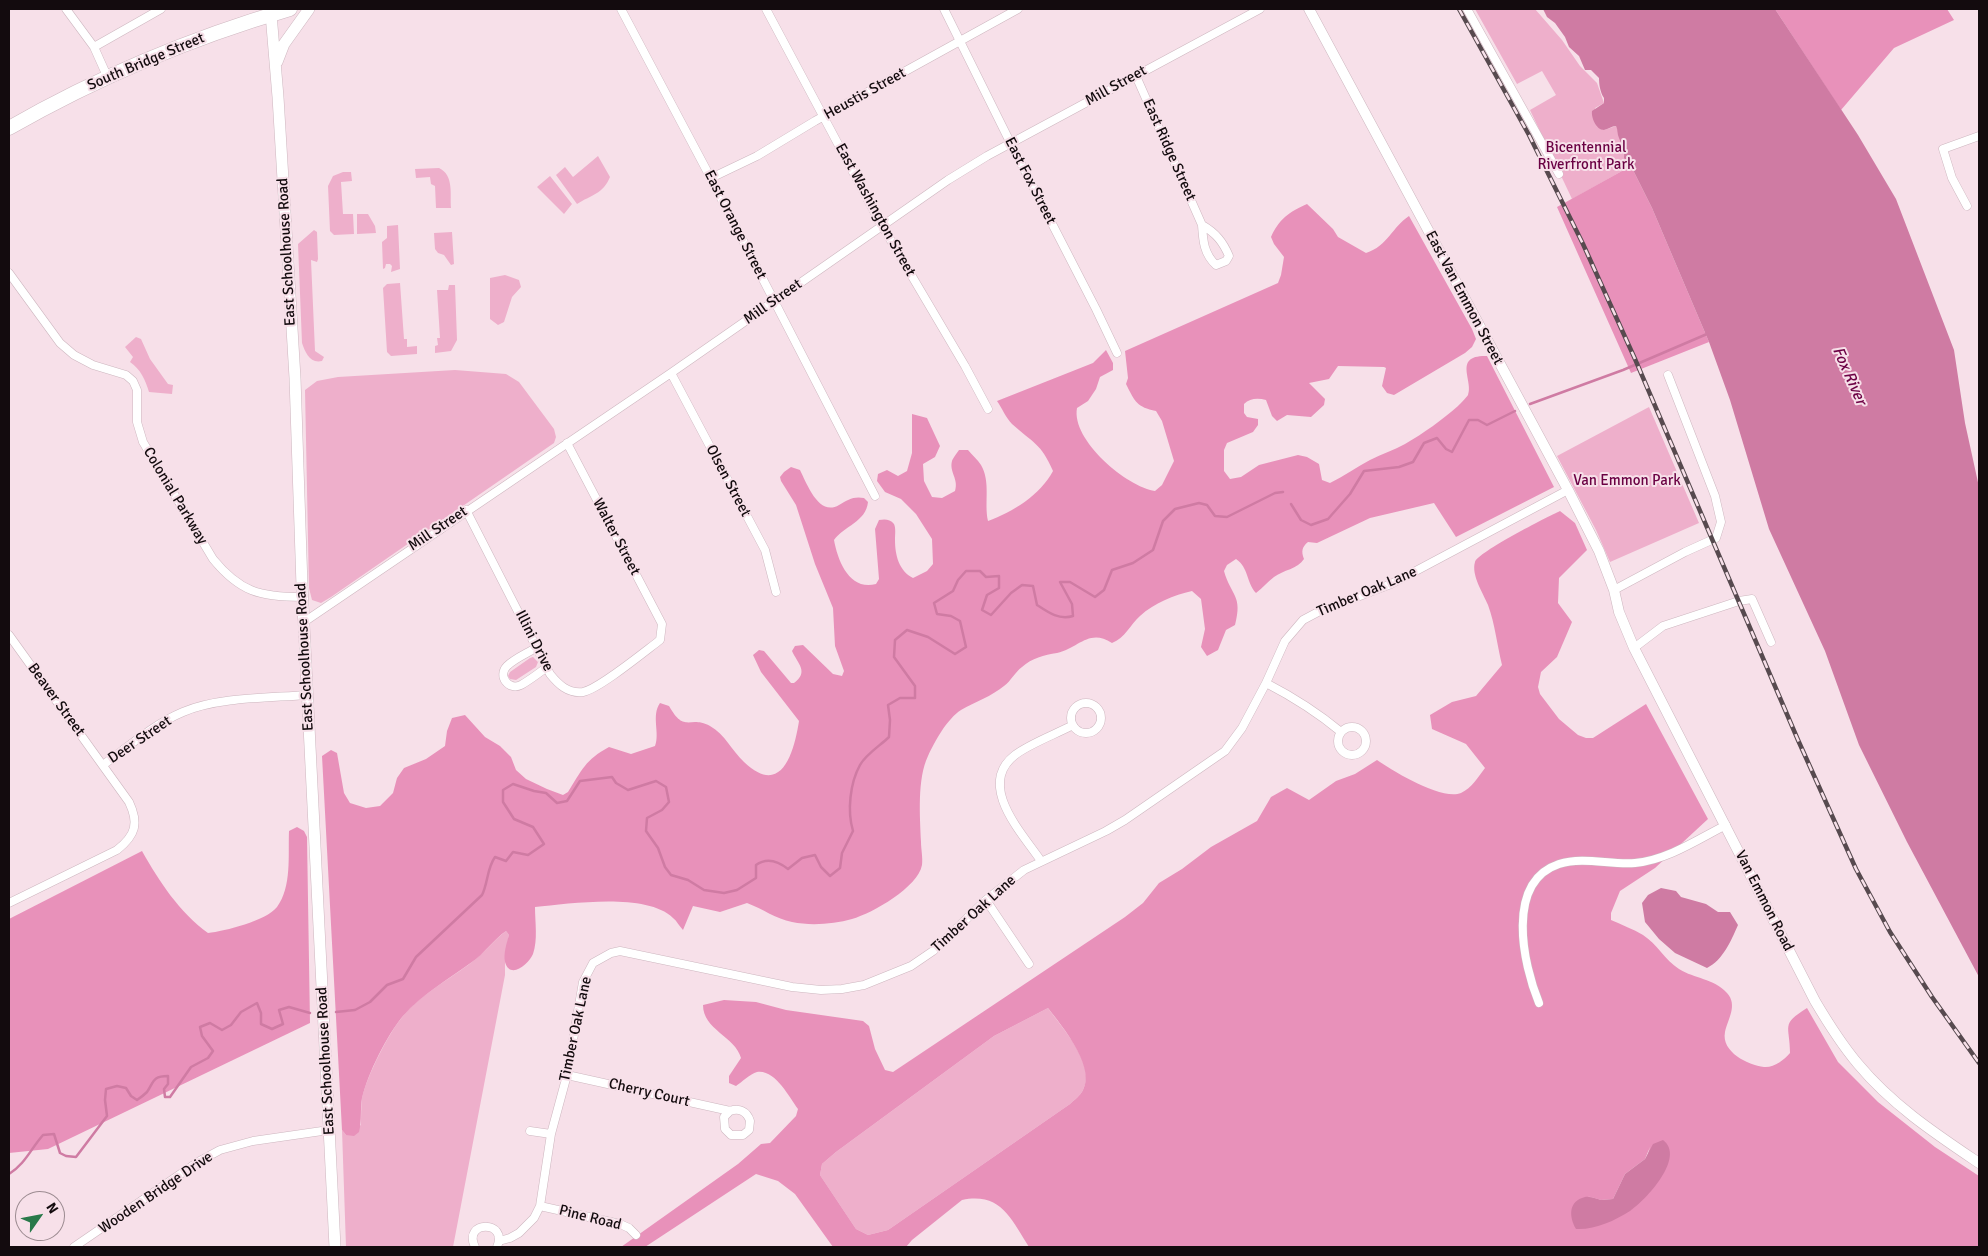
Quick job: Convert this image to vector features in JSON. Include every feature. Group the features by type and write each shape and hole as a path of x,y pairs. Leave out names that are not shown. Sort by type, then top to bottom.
{"highway":[{"name":"South Bridge Street","path":"9,128 107,76 199,38 290,9"}],"main road":[{"name":"East Schoolhouse Road","path":"276,66 284,44 309,9"},
{"name":"East Schoolhouse Road","path":"270,14 279,108 295,378 302,597 335,1247"}],"street":[{"path":"66,9 94,47 107,76"},
{"path":"94,47 161,9"},
{"name":"East Orange Street","path":"621,9 711,178 875,496"},
{"name":"East Washington Street","path":"766,9 881,225 965,366 988,409"},
{"name":"East Fox Street","path":"944,9 1117,353"},
{"name":"Heustis Street","path":"711,178 757,156 823,116 1018,9"},
{"name":"Mill Street","path":"304,622 466,510 671,373 881,225 963,171 1260,9"},
{"name":"East Van Emmon Street","path":"1309,9 1568,490 1599,551 1614,590"},
{"path":"1467,9 1559,174"},
{"name":"East Ridge Street","path":"1136,76 1202,225 1203,241 1208,257 1216,265 1226,261 1229,256 1223,243 1214,232 1202,225"},
{"path":"1967,206 1952,178 1943,149 1979,136"},
{"name":"Colonial Parkway","path":"9,273 60,343 74,355 93,365 126,375 133,381 137,390 137,422 143,442 213,559 227,575 243,587 264,596 302,597"},
{"name":"Olsen Street","path":"671,373 765,550 776,592"},
{"path":"1614,590 1685,552 1716,538 1721,522 1715,496 1668,375"},
{"name":"Walter Street","path":"567,443 662,624 662,632"},
{"name":"Timber Oak Lane","path":"540,1206 551,1134 567,1075 583,982 593,964 611,953 620,951 792,987 822,990 864,985 911,966 933,951 986,900 1021,872 1125,820 1225,751 1236,739 1266,683 1285,641 1303,620 1418,571 1568,490"},
{"name":"Illini Drive","path":"466,510 547,668 562,687 576,692 583,692 596,686 660,640 662,632"},
{"name":"Van Emmon Road","path":"1614,590 1619,612 1634,648 1815,1001 1844,1046 1869,1076 1903,1108 1979,1163"},
{"path":"1634,648 1663,626 1739,601 1752,599 1771,642"},
{"name":"Beaver Street","path":"9,635 103,765"},
{"path":"537,646 508,666 503,672 503,677 506,683 512,686 520,686 547,668"},
{"path":"1266,683 1300,701 1341,732"},
{"name":"Deer Street","path":"9,903 118,850 128,841 134,829 135,815 129,802 103,765 154,729 182,712 206,704 307,695"},
{"path":"1041,861 1002,804 998,786 1004,766 1015,754 1073,725"},
{"path":"1539,1003 1529,980 1523,947 1524,910 1532,884 1545,871 1558,864 1577,860 1635,863 1660,857 1726,825"},
{"path":"986,900 1029,964"},
{"name":"Cherry Court","path":"567,1075 730,1111"},
{"name":"Wooden Bridge Drive","path":"74,1247 198,1162 220,1150 253,1141 329,1130"},
{"path":"530,1131 551,1134"},
{"path":"474,1247 472,1237 480,1228 485,1226 493,1229 498,1236 498,1244 519,1233 534,1218 540,1206"},
{"name":"Pine Road","path":"540,1206 620,1224 629,1228 636,1235"}],"green space":[{"name":"Bicentennial Riverfront Park","path":"1475,9 1535,9 1562,40 1580,66 1597,83 1604,103 1595,108 1598,127 1604,130 1616,126 1626,158 1631,166 1572,199 1530,110 1556,95 1542,71 1517,84"},
{"path":"598,156 610,177 600,191 577,204 556,175 565,167 573,177"},
{"path":"439,168 444,171 449,180 451,208 436,208 435,186 431,184 430,177 416,178 415,169"},
{"path":"343,172 351,172 352,181 341,182 343,214 353,214 354,234 334,235 330,231 328,186 333,176"},
{"path":"550,176 572,204 564,214 537,187"},
{"path":"357,214 368,214 375,226 376,233 357,234"},
{"path":"398,225 400,269 391,272 392,266 390,264 386,264 383,269 382,242 387,238 387,226"},
{"path":"314,230 317,232 318,259 317,262 311,260 315,351 324,357 322,361 311,359 302,343 298,244"},
{"path":"452,232 454,264 451,265 444,255 438,253 435,249 434,233"},
{"path":"505,275 519,280 521,287 512,297 504,322 498,325 490,319 490,278"},
{"path":"400,283 404,339 407,339 407,347 417,346 417,354 391,356 387,352 383,288 387,284"},
{"path":"449,285 455,285 457,340 451,351 435,353 435,346 438,345 437,338 440,338 437,290 448,290"},
{"path":"136,337 141,339 150,359 168,384 173,385 172,394 149,392 142,375 130,362 133,357 125,347"},
{"path":"455,370 506,374 519,382 554,429 556,437 554,443 331,597 321,603 312,600 309,588 305,390 317,381 338,377"},
{"name":"Van Emmon Park","path":"1649,407 1699,523 1610,562 1596,530 1557,456"},
{"path":"533,657 538,662 536,667 516,680 510,679 508,676 510,672"},
{"path":"506,931 509,935 505,955 505,975 453,1247 346,1247 342,1130 346,1135 361,1125 362,1098 368,1078 379,1056 391,1033 410,1008 472,962"},
{"path":"1048,1008 1069,1036 1082,1058 1086,1080 1081,1094 1070,1104 888,1230 868,1235 856,1229 820,1175 822,1164 994,1036"}],"shaded area":[{"path":"1775,9 1947,9 1954,20 1894,48 1841,110"},
{"path":"1631,166 1652,208 1709,342 1631,373 1557,207"},
{"path":"1307,204 1333,229 1338,237 1366,253 1380,246 1398,225 1409,216 1476,339 1472,347 1465,353 1394,395 1387,393 1382,386 1386,368 1338,366 1329,379 1309,383 1325,399 1324,405 1311,417 1287,415 1277,421 1272,416 1266,400 1257,399 1249,401 1244,404 1244,413 1247,417 1258,419 1258,425 1253,432 1227,443 1224,450 1224,471 1230,479 1241,477 1259,465 1298,455 1307,457 1319,464 1322,480 1330,483 1370,460 1405,444 1446,416 1468,395 1467,364 1476,357 1487,356 1554,487 1456,537 1434,503 1370,518 1317,543 1308,542 1304,546 1304,559 1301,562 1274,577 1256,593 1243,567 1236,559 1227,565 1224,571 1237,601 1235,625 1226,630 1218,650 1207,656 1201,647 1205,629 1201,599 1192,591 1171,597 1152,607 1140,616 1117,641 1112,643 1104,639 1090,638 1065,651 1030,661 999,690 961,710 942,731 928,756 922,775 920,809 922,865 919,873 904,890 861,916 838,922 807,924 780,919 747,903 720,912 693,906 683,930 673,918 661,910 627,902 587,902 535,907 535,949 531,958 524,966 515,970 507,967 504,955 509,935 506,931 477,958 427,994 403,1016 373,1066 362,1098 359,1132 354,1136 346,1135 342,1130 322,756 331,750 337,753 344,793 350,803 366,808 380,806 393,793 397,778 404,768 426,759 445,746 447,731 452,718 465,715 485,737 500,746 511,757 516,770 526,779 563,795 568,792 589,761 609,747 631,754 655,746 657,735 656,713 660,703 669,706 674,714 683,722 703,723 715,729 744,762 757,772 768,775 777,773 784,767 794,746 799,721 761,672 753,655 759,650 764,651 791,683 798,679 802,671 792,651 795,646 803,645 833,674 842,676 844,671 835,646 833,608 815,564 796,505 781,481 780,477 784,472 791,467 800,470 810,490 825,507 832,508 857,498 864,498 868,502 866,509 859,519 834,540 842,565 852,579 867,585 876,584 879,579 875,529 879,520 889,520 894,524 896,551 899,562 904,571 913,578 927,571 933,564 932,539 916,514 901,499 885,492 877,481 878,474 887,470 898,476 907,471 912,453 912,414 927,418 940,446 935,457 923,464 924,481 932,497 942,498 955,491 956,483 951,465 952,461 959,450 968,450 980,463 986,478 988,521 1007,513 1025,502 1041,488 1053,471 1040,449 1012,424 997,401 1093,363 1106,350 1113,363 1113,370 1100,377 1096,389 1088,401 1077,408 1077,421 1083,434 1103,460 1130,481 1143,488 1155,491 1162,485 1174,461 1162,421 1156,411 1145,408 1137,403 1126,384 1128,378 1125,351 1278,283 1284,257 1271,237 1277,225 1285,217"},
{"path":"1560,511 1575,523 1587,550 1559,578 1558,603 1572,622 1557,657 1541,672 1538,687 1540,694 1559,719 1578,735 1586,738 1593,738 1646,704 1708,819 1655,868 1620,891 1611,913 1611,920 1643,935 1679,969 1716,984 1727,993 1732,1002 1732,1007 1725,1032 1727,1046 1737,1056 1751,1064 1764,1067 1771,1066 1788,1056 1790,1053 1788,1026 1793,1018 1807,1008 1838,1062 1878,1102 1935,1147 1979,1176 1979,1247 1029,1247 1003,1210 996,1204 986,1200 975,1199 962,1200 912,1240 906,1247 833,1247 795,1194 778,1181 756,1174 645,1247 621,1247 738,1164 761,1144 770,1143 796,1116 798,1109 781,1085 776,1079 764,1072 757,1072 749,1076 736,1086 729,1083 729,1076 741,1058 733,1044 708,1021 704,1014 703,1005 724,1000 756,1002 786,1010 863,1021 869,1026 875,1049 885,1070 893,1072 1125,917 1143,903 1159,883 1182,869 1211,847 1257,821 1271,797 1287,788 1309,800 1336,781 1355,774 1377,760 1418,784 1442,793 1461,793 1468,788 1485,768 1466,744 1432,729 1430,715 1452,702 1476,696 1502,665 1488,605 1476,578 1475,562 1479,557 1500,543","holes":["1048,1008 1069,1036 1081,1059 1086,1081 1081,1094 1070,1104 888,1230 868,1235 856,1229 820,1175 822,1164 994,1036","1650,1147 1631,1210 1587,1196 1601,1200 1613,1199 1625,1174 1645,1159"]},
{"path":"297,827 304,831 307,837 310,1023 48,1149 9,1153 9,919 142,851 170,895 188,916 208,933 255,921 272,912 282,899 287,880 289,831"}],"water":[{"name":"Fox River","path":"1543,9 1775,9 1858,135 1896,199 1954,350 1965,423 1979,487 1979,977 1907,842 1859,745 1825,651 1769,529 1730,400 1709,342 1652,208 1631,166 1624,158 1624,150 1618,137 1616,126 1604,130 1596,126 1593,120 1592,111 1604,103 1599,78 1591,70 1585,70 1579,56 1569,47 1565,37 1555,23 1547,17"},
{"path":"1661,888 1676,891 1681,897 1706,904 1718,912 1730,912 1738,925 1726,949 1713,965 1707,968 1675,953 1659,939 1645,922 1642,903 1648,895"},
{"path":"1663,1140 1669,1147 1670,1157 1667,1167 1654,1188 1645,1198 1630,1211 1611,1221 1590,1228 1576,1229 1571,1215 1575,1202 1587,1197 1601,1200 1613,1199 1625,1174 1645,1159 1653,1144"}],"waterway":[{"path":"1530,404 1623,370 1707,334"},
{"path":"1291,504 1301,520 1311,525 1328,519 1350,494 1364,471 1399,467 1413,462 1424,443 1437,438 1446,449 1452,452 1469,420 1478,420 1487,425 1515,411"},
{"path":"336,1012 355,1010 370,1002 387,985 403,979 416,957 482,895 490,866 495,857 506,861 513,852 528,855 544,844 533,827 514,819 503,802 503,790 513,784 546,793 557,803 567,801 580,781 612,777 616,783 628,790 656,781 666,787 669,802 662,810 647,818 646,831 658,848 665,867 671,875 688,880 704,890 724,893 737,890 756,878 756,865 764,861 772,861 788,869 802,858 815,855 821,867 830,876 840,868 842,853 853,831 850,806 857,772 866,757 889,737 890,720 888,705 900,698 915,698 915,686 894,657 895,640 907,630 928,637 955,654 966,647 960,621 951,616 937,614 934,603 953,591 958,580 966,571 980,571 986,577 999,576 999,588 987,595 982,610 991,615 1011,593 1022,585 1033,586 1037,605 1046,611 1063,617 1073,616 1072,604 1060,582 1070,582 1095,597 1104,590 1112,570 1133,563 1153,550 1163,521 1175,509 1199,503 1207,505 1215,516 1227,517 1275,493 1283,492"},
{"path":"9,1174 23,1161 43,1135 54,1134 60,1153 76,1157 107,1116 106,1089 117,1086 126,1088 131,1096 137,1100 147,1092 156,1078 168,1076 168,1084 164,1089 165,1097 170,1097 191,1067 208,1058 213,1051 202,1036 200,1027 210,1023 222,1030 231,1025 241,1012 257,1003 261,1013 261,1024 272,1029 283,1024 279,1010 289,1007 310,1013"}],"railway":[{"path":"1459,9 1529,135 1583,244 1635,359 1798,740 1856,869 1890,932 1932,997 1979,1063"}]}
